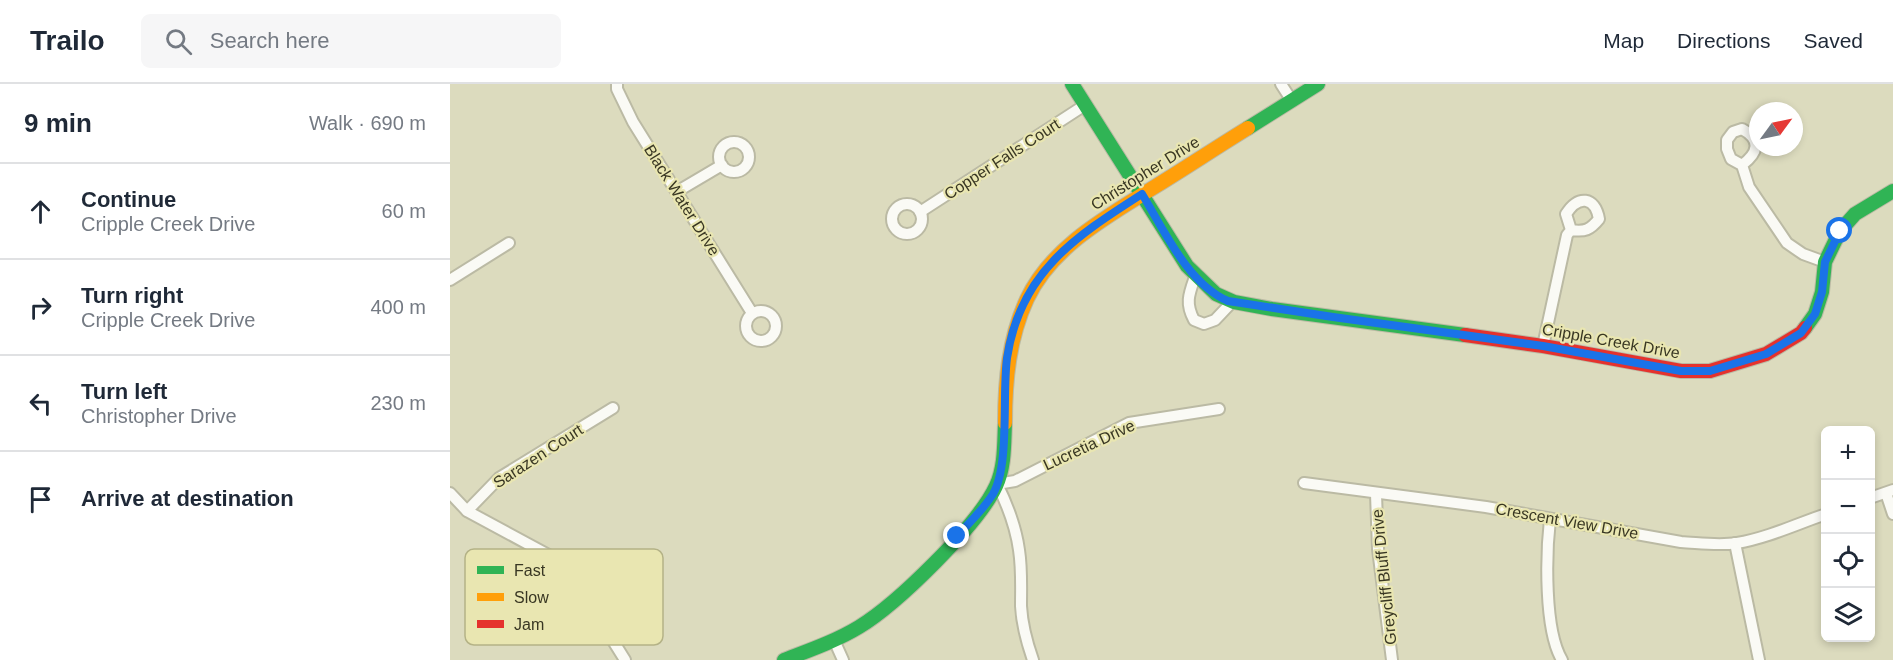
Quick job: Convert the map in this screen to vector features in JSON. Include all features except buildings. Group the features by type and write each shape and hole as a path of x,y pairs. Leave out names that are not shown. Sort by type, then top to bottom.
{"street":[{"name":"Black Water Drive","path":"616,84 633,122 753,313"},
{"name":"Cripple Creek Drive","path":"1072,84 1186,266 1216,296 1232,302 1543,346 1681,371 1710,371 1766,354 1801,333 1815,314 1822,292 1825,262 1840,231 1855,214 1893,191"},
{"path":"1281,84 1292,101"},
{"name":"Christopher Drive","path":"784,660 834,640 867,622 888,606 988,502 998,484 1002,456 1007,358 1012,337 1026,302 1047,268 1072,241 1142,194 1318,84"},
{"name":"Copper Falls Court","path":"920,212 1085,105"},
{"path":"678,191 722,165"},
{"path":"1742,165 1749,187 1787,243 1803,254 1825,262"},
{"path":"1543,346 1567,235 1570,231"},
{"path":"450,279 509,243"},
{"path":"1195,277 1188,308 1194,320 1204,324 1215,320 1232,302"},
{"name":"Sarazen Court","path":"467,511 499,478 613,408"},
{"name":"Lucretia Drive","path":"998,484 1015,481 1128,423 1219,409"},
{"name":"Crescent View Drive","path":"1304,483 1486,507 1681,542 1709,544 1735,543 1821,516"},
{"path":"998,484 1008,508 1019,549 1023,585 1021,607 1026,639 1033,660"},
{"path":"1875,496 1890,491 1893,514"},
{"path":"450,493 467,511 538,549"},
{"name":"Greycliff Bluff Drive","path":"1376,494 1378,549 1392,660"},
{"path":"1550,519 1546,553 1550,612 1557,653 1562,660"},
{"path":"1735,543 1759,660"},
{"path":"834,640 843,660"},
{"path":"616,645 625,660"}],"traffic: fast":[{"path":"1072,84 1187,266 1216,294 1234,302 1272,309 1465,335"},
{"path":"1248,128 1318,84"},
{"path":"1805,328 1815,314 1822,292 1825,262 1840,231 1855,214 1893,191"},
{"path":"784,660 841,637 875,616 914,583 955,542 987,502 999,479 1003,463 1005,423"}],"traffic: slow":[{"path":"1005,423 1007,375 1016,329 1027,299 1051,263 1066,248 1101,221 1248,128"}],"traffic: jam":[{"path":"1465,335 1543,346 1681,371 1710,371 1766,354 1801,333 1805,328"}],"route":[{"path":"957,536 988,502 998,484 1002,456 1007,358 1018,317 1026,302 1036,284 1060,252 1087,230 1142,194 1186,266 1206,289 1228,301 1543,346 1681,371 1710,371 1766,354 1801,333 1815,314 1822,292 1825,262 1840,231"}]}
